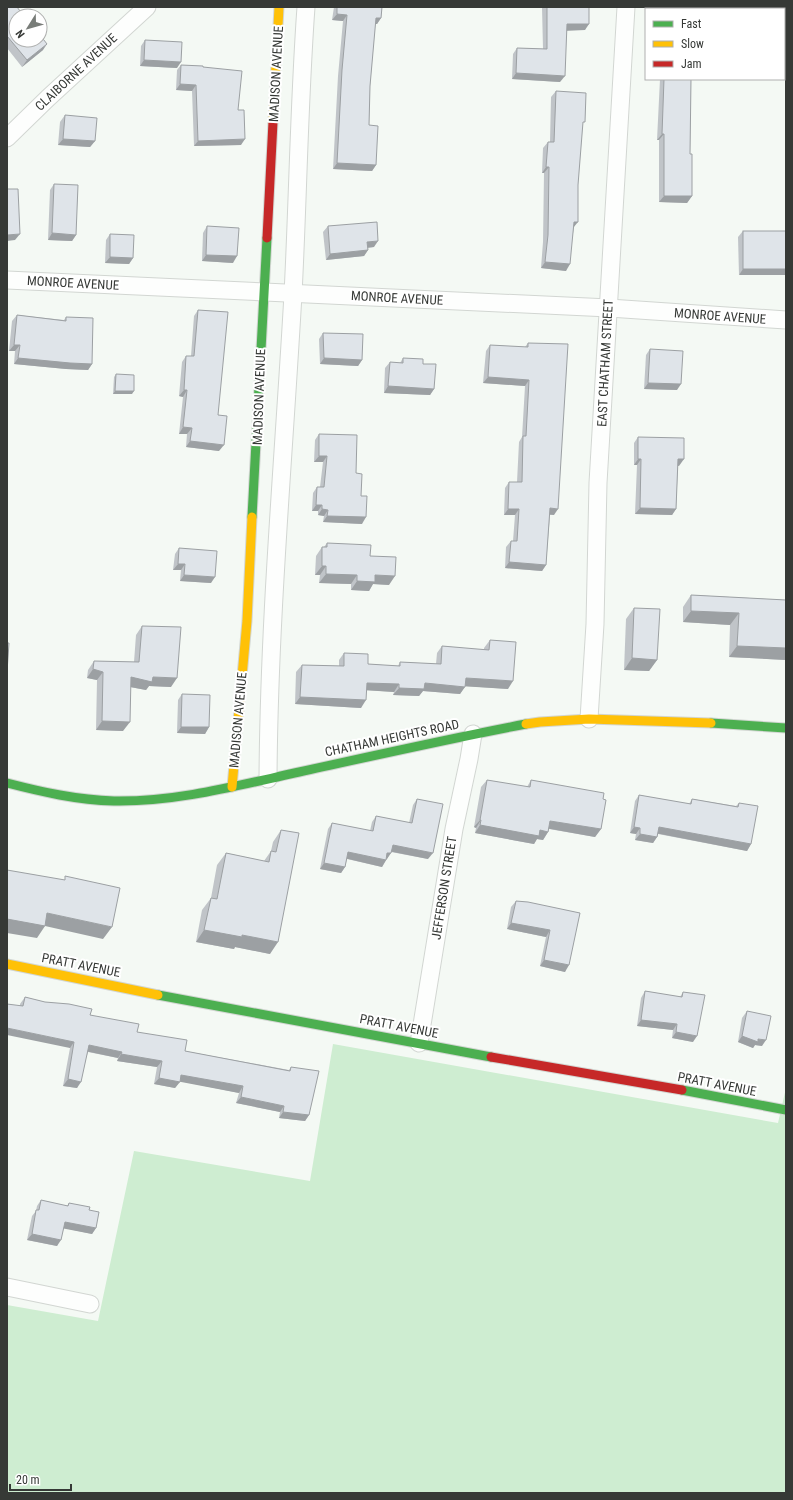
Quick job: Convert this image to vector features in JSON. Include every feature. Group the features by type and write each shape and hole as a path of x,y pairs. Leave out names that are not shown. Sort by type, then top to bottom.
{"street":[{"name":"CLAIBORNE AVENUE","path":"7,138 147,7"},
{"name":"MADISON AVENUE","path":"232,787 247,621 279,7"},
{"name":"MADISON AVENUE","path":"268,778 269,718 277,543 293,294 302,58 306,7"},
{"name":"EAST CHATHAM STREET","path":"589,719 595,624 598,483 626,7"},
{"name":"MONROE AVENUE","path":"7,280 609,308 786,320"},
{"name":"CHATHAM HEIGHTS ROAD","path":"7,783 71,798 114,801 175,798 232,787 473,734 540,722 589,719 687,722 786,728"},
{"name":"JEFFERSON STREET","path":"419,1043 454,829 473,734"},
{"name":"PRATT AVENUE","path":"7,964 208,1004 786,1110"},
{"path":"7,1287 90,1304"}],"green space":[{"path":"333,1044 778,1123 786,1088 786,1493 7,1493 7,1305 98,1321 134,1151 310,1181"}],"building":[{"path":"7,7 17,7 18,8 8,8 8,37"},
{"path":"337,7 382,7 381,18 376,18 370,86 369,125 378,126 376,165 337,163 342,70 347,15 337,14"},
{"path":"547,7 589,7 589,24 567,24 565,76 516,73 517,48 547,49"},
{"path":"785,17 786,17 785,47"},
{"path":"145,40 182,42 181,62 144,60"},
{"path":"17,48 42,48 27,60"},
{"path":"181,65 242,71 238,110 244,110 245,139 198,141 196,85 180,84"},
{"path":"664,80 691,80 690,154 692,154 692,196 664,196 664,134 662,134"},
{"path":"556,91 586,93 585,122 583,122 578,185 578,222 574,222 570,264 545,262 548,235 549,167 546,167 548,142 554,142"},
{"path":"65,115 97,118 95,141 63,139"},
{"path":"54,184 78,185 76,235 52,233"},
{"path":"7,189 18,189 20,234 7,235"},
{"path":"377,222 378,241 367,242 368,250 330,254 328,226"},
{"path":"207,226 239,228 237,256 206,255"},
{"path":"743,231 786,231 786,269 743,269"},
{"path":"110,234 134,235 133,258 110,257"},
{"path":"198,310 228,312 218,415 227,416 224,445 190,441 192,428 183,427 187,390 184,390 186,356 194,356"},
{"path":"17,315 66,321 66,317 93,318 92,364 18,358 20,345 14,345"},
{"path":"323,333 363,334 362,360 324,358"},
{"path":"528,343 568,344 558,509 550,508 546,565 509,562 511,541 517,541 519,509 508,509 509,482 522,482 523,436 526,436 529,380 488,377 490,345 528,347"},
{"path":"650,349 683,351 681,384 648,383"},
{"path":"403,358 423,359 423,364 436,364 434,389 388,386 390,362 403,363"},
{"path":"116,374 134,375 134,391 115,391"},
{"path":"319,434 357,435 356,473 362,474 361,496 367,496 366,517 327,516 328,510 322,509 322,505 316,505 317,487 324,487 327,456 319,456"},
{"path":"638,437 684,438 684,459 678,459 676,509 640,508 641,459 638,459"},
{"path":"327,543 371,545 370,556 396,557 395,576 375,575 375,582 357,581 357,575 326,574 326,566 322,566 322,547 327,547"},
{"path":"179,548 217,551 215,577 184,575 185,564 178,564"},
{"path":"691,595 786,600 786,648 737,646 739,613 691,611"},
{"path":"634,608 660,609 657,660 632,658"},
{"path":"142,626 181,627 177,678 153,677 152,682 131,677 130,722 102,721 103,672 93,669 94,661 139,662"},
{"path":"490,640 516,642 513,681 466,678 465,687 425,683 424,689 399,688 399,684 367,683 366,700 300,697 302,665 344,666 344,653 368,654 368,664 400,666 400,662 441,664 442,646 489,650"},
{"path":"7,643 9,643 7,672"},
{"path":"182,694 210,695 209,727 181,727"},
{"path":"487,780 530,787 531,780 604,793 603,799 606,800 601,829 550,821 548,832 540,830 539,836 480,825"},
{"path":"639,795 691,804 692,799 738,807 739,803 758,806 751,844 659,827 657,837 640,834 640,828 634,827"},
{"path":"417,799 443,804 433,853 393,845 391,853 387,853 386,860 348,852 345,867 324,863 332,823 373,831 376,816 412,823"},
{"path":"281,830 299,833 278,942 204,930 211,898 217,899 226,853 269,862 271,851 276,852"},
{"path":"7,870 65,880 65,876 120,888 112,927 47,913 45,926 7,919"},
{"path":"516,901 528,902 580,913 569,965 544,960 550,930 511,923"},
{"path":"645,991 682,997 683,992 705,995 697,1036 676,1032 677,1024 641,1020"},
{"path":"25,997 45,1002 69,1004 92,1009 90,1015 139,1024 137,1032 187,1040 185,1051 290,1071 291,1067 319,1071 309,1115 283,1112 284,1106 241,1097 243,1086 181,1075 180,1082 159,1078 162,1061 121,1054 122,1052 89,1045 81,1082 68,1079 74,1042 7,1028 7,1004 23,1006"},
{"path":"747,1011 771,1016 766,1040 758,1039 758,1042 742,1036"},
{"path":"41,1200 68,1206 69,1203 90,1207 89,1210 99,1212 96,1228 65,1222 61,1240 32,1234 36,1210 39,1210"}],"traffic: fast":[{"path":"252,517 267,238"},
{"path":"711,723 786,728"},
{"path":"7,783 87,799 114,801 159,799 225,789 408,748 526,724"},
{"path":"158,995 491,1057"},
{"path":"682,1090 786,1110"}],"traffic: slow":[{"path":"273,122 279,7"},
{"path":"232,787 247,621 252,517"},
{"path":"526,724 589,719 711,723"},
{"path":"7,964 158,995"}],"traffic: jam":[{"path":"267,238 273,122"},
{"path":"491,1057 682,1090"}]}
